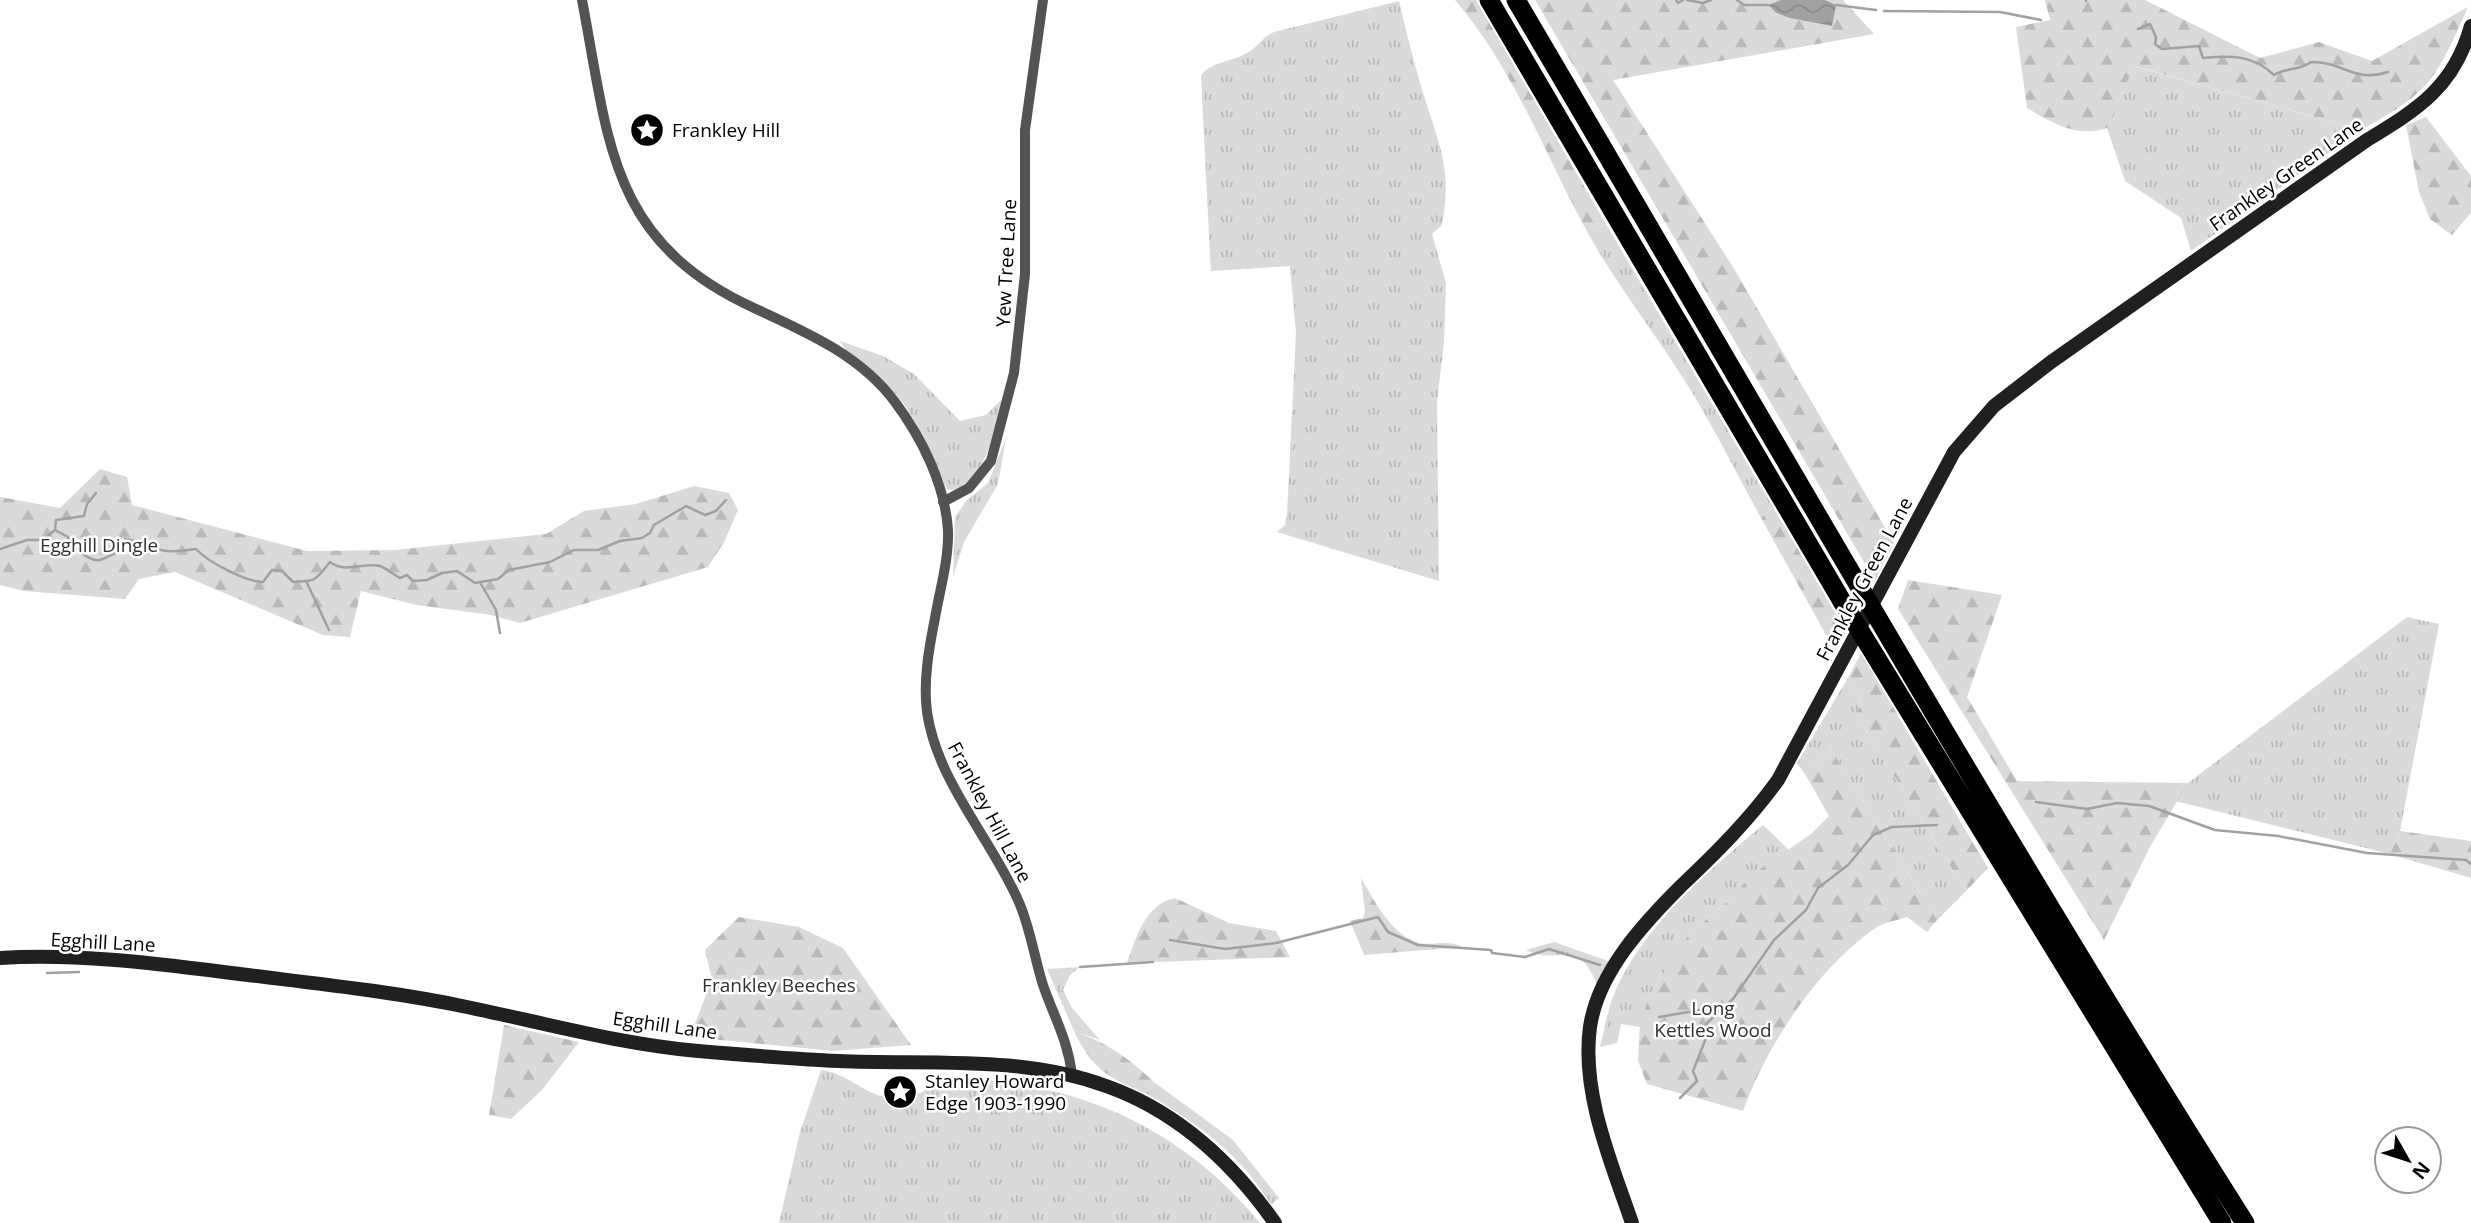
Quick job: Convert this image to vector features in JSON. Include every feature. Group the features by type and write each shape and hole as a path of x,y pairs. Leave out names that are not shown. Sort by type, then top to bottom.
{"highway":[{"path":"1489,0 1843,603 2222,1223"},
{"path":"1516,0 2146,1066 2245,1223"}],"street":[{"name":"Frankley Hill Lane","path":"582,0 613,158 630,200 660,243 697,276 735,300 827,342 875,380 895,402 923,447 943,502 948,529 947,555 926,676 927,710 935,749 1018,901 1044,987 1069,1046 1072,1075"},
{"name":"Yew Tree Lane","path":"943,502 969,488 991,461 1014,373 1025,274 1025,130 1043,0"},
{"name":"Frankley Green Lane","path":"1632,1223 1606,1149 1593,1087 1589,1052 1590,1026 1602,988 1628,946 1651,918 1751,817 1777,780 1955,452 1994,406 2051,362 2367,140 2419,109 2448,79 2471,26"},
{"name":"Egghill Lane","path":"0,958 131,961 328,985 465,1006 607,1037 696,1051 837,1061 965,1063 1072,1075 1143,1102 1186,1128 1238,1176 1275,1223"}],"green space":[{"path":"1455,0 1476,0 1606,224 1589,235 1512,84 1476,27"},
{"path":"1535,0 1843,0 1874,34 1613,80 1733,267 1894,543 1875,581"},
{"path":"2045,0 2145,0 2260,58 2319,42 2372,61 2468,7 2448,51 2429,81 2403,105 2361,130 2134,66 2107,128 2085,131 2056,124 2027,108 2016,27 2050,20"},
{"path":"1399,1 1445,171 1442,225 1432,234 1446,283 1444,342 1437,402 1439,581 1277,532 1285,525 1287,514 1296,333 1290,266 1211,271 1201,75 1217,64 1247,53 1274,32"},
{"path":"2133,66 2361,130 2191,251 2181,218 2125,181 2107,128"},
{"path":"2426,117 2471,176 2471,213 2452,235 2430,219 2419,192 2406,125"},
{"path":"1606,224 1773,507 1761,518 1694,395 1589,235"},
{"path":"840,341 883,356 914,374 960,421 986,415 1002,399 993,437 984,460 959,491 947,489 918,427 904,404 895,393 851,356"},
{"path":"1006,438 998,484 964,542 953,577 955,517 967,500 988,483"},
{"name":"Egghill Dingle","path":"100,469 127,477 132,505 307,551 395,550 546,534 584,511 636,504 694,486 729,493 738,510 724,542 708,567 520,623 491,615 417,605 361,591 350,637 323,635 175,572 139,579 125,599 24,591 0,585 0,497 60,508"},
{"path":"1773,507 1846,631 1835,651 1761,518"},
{"path":"1908,580 2002,595 1967,697 2017,781 2188,783 2151,845 2104,940 1898,609"},
{"path":"2407,617 2439,624 2400,831 2390,854 2175,801 2188,783"},
{"path":"1861,653 1988,868 1966,891 1855,713 1862,704 1848,678"},
{"path":"1848,678 1862,704 1855,713 1966,891 1937,920 1831,749 1805,774 1797,763"},
{"name":"Long Kettles Wood","path":"1831,749 1937,920 1927,932 1907,917 1880,925 1834,964 1796,1010 1780,1035 1743,1111 1647,1084 1638,1061 1640,1023 1650,995 1691,932 1732,898 1750,876 1811,834 1829,816 1805,774"},
{"path":"1763,825 1789,850 1751,876 1732,898 1691,932 1650,995 1640,1027 1621,1024 1617,1043 1600,1047 1612,999 1639,949 1657,925 1698,882"},
{"path":"2400,831 2471,841 2471,878 2390,854"},
{"path":"1361,878 1385,916 1400,933 1419,943 1451,943 1462,947 1364,955 1350,921 1363,918 1365,912"},
{"path":"1175,898 1229,923 1276,931 1290,957 1127,963 1143,923 1156,907"},
{"name":"Frankley Beeches","path":"739,917 799,927 843,948 911,1045 833,1051 690,1037 712,979 705,950"},
{"path":"1554,942 1611,962 1597,985 1590,970 1574,957 1537,954 1526,950"},
{"path":"1080,967 1070,975 1063,990 1072,1008 1100,1040 1074,1031 1047,969"},
{"path":"504,1025 579,1042 542,1090 511,1119 489,1115"},
{"path":"1074,1031 1117,1052 1154,1082 1145,1093 1111,1077 1087,1055"},
{"path":"821,1070 839,1075 869,1092 893,1097 909,1097 941,1082 964,1079 1049,1090 1090,1102 1128,1118 1199,1162 1231,1191 1260,1223 779,1223 800,1132"},
{"path":"1154,1082 1233,1140 1279,1198 1271,1205 1246,1170 1216,1141 1145,1093"}],"water":[{"path":"1781,0 1825,0 1836,5 1832,26 1790,18 1777,13 1768,5"}],"waterway":[{"path":"1676,0 1678,3 1683,0"},
{"path":"1687,0 1703,3 1711,0"},
{"path":"1737,0 1744,5 1768,5"},
{"path":"1836,5 1876,10"},
{"path":"1884,11 2000,12 2041,20"},
{"path":"2138,29 2150,24 2156,37 2155,44 2162,49 2199,46 2203,58 2250,60 2274,75 2311,62 2332,65 2357,74 2376,75 2388,72"},
{"path":"55,530 56,520 84,516 87,504 96,493"},
{"path":"0,549 27,540 43,540 55,530 68,537 70,545 92,559 100,560 121,552 125,539 167,551 196,549 228,570 247,579 263,582 272,570 282,571 293,582 311,580 330,562 342,567 380,566 400,578 407,575 413,581 427,580 442,573 457,571 475,583 498,579 509,570 550,562 574,550 598,550 620,541 642,538 650,533 654,525 686,506 705,515 716,511 726,500"},
{"path":"307,583 329,630"},
{"path":"481,584 496,610 500,633"},
{"path":"2036,802 2087,809 2117,803 2149,806 2215,830 2278,836 2367,853 2466,860 2471,864"},
{"path":"1680,1098 1697,1081 1693,1071 1706,1038 1707,1023 1733,999 1774,940 1806,910 1818,888 1848,865 1873,835 1892,827 1937,825"},
{"path":"1170,940 1225,949 1276,943 1378,917 1388,932 1418,945 1491,950 1492,953 1525,957 1549,949 1600,965"},
{"path":"1080,967 1153,962"},
{"path":"47,973 79,972"},
{"path":"1659,1017 1700,1010 1714,1015"}],"place":[{"name":"Frankley Hill","path":"647,130"},
{"name":"Stanley Howard Edge 1903-1990","path":"900,1092"}]}
